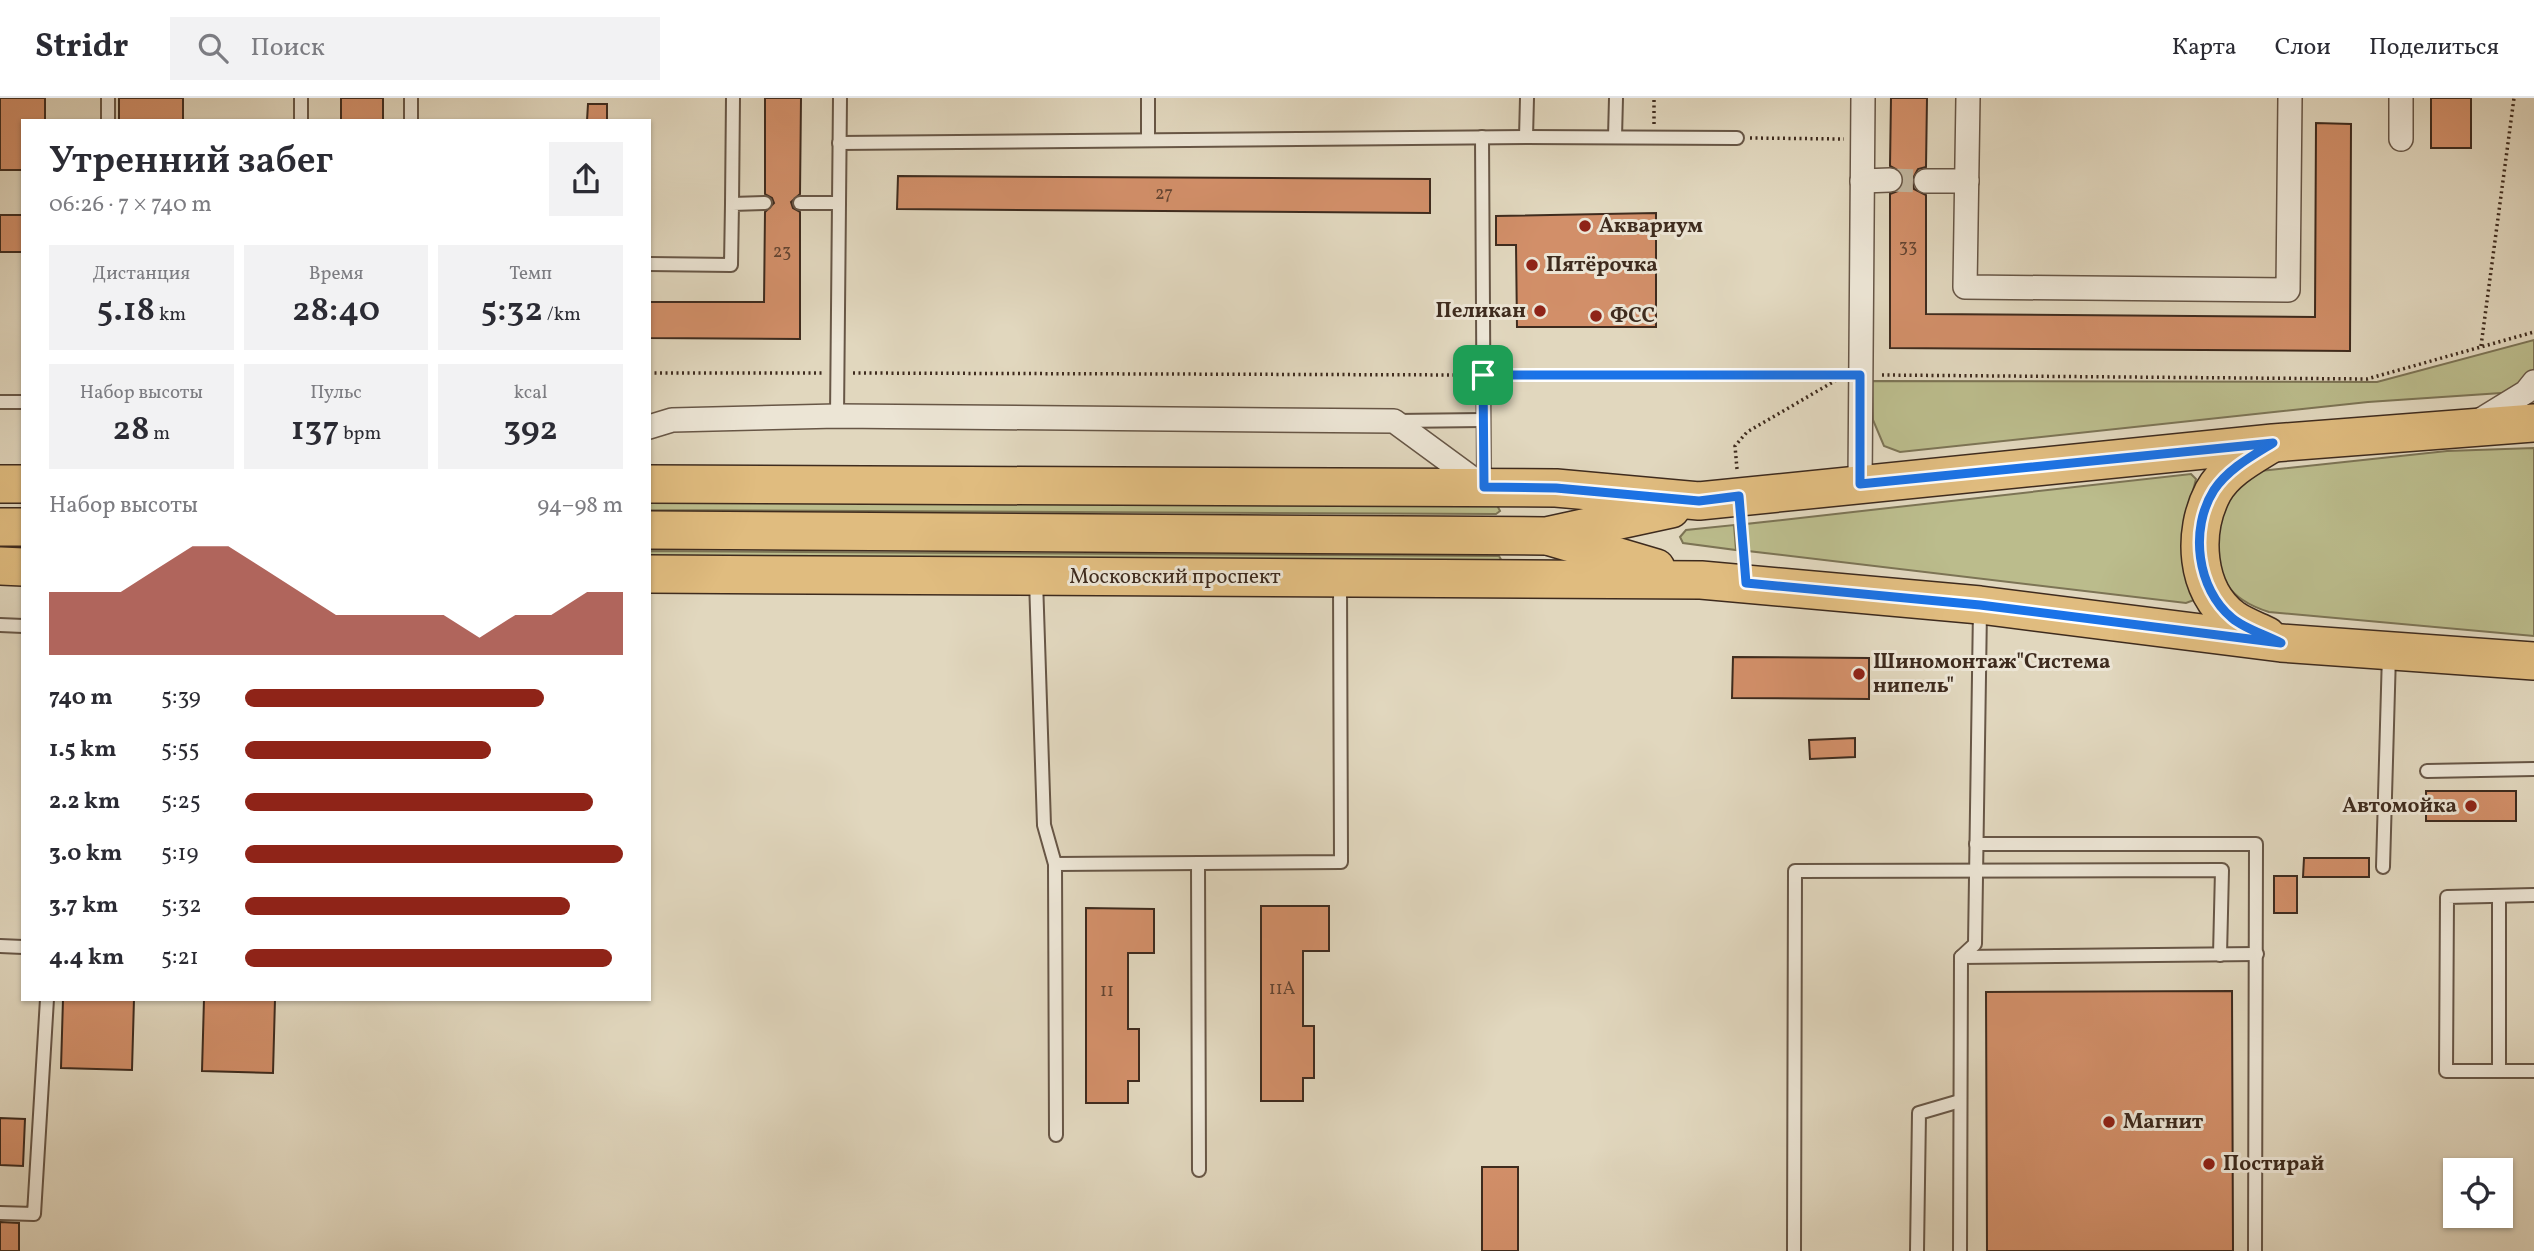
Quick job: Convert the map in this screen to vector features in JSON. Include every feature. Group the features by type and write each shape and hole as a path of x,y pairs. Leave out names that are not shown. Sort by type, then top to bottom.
{"main road":[{"name":"Московский проспект","path":"651,530 1546,536 1688,504 1739,496 2273,443 2534,423"},
{"path":"2273,443 2239,464 2214,491 2203,520 2199,543 2203,573 2211,596 2233,619 2281,643"},
{"path":"0,484 21,484"},
{"name":"Московский проспект","path":"651,484 1556,488 1688,504"},
{"path":"1688,504 1650,528 1650,546 1662,562 1692,578"},
{"path":"0,527 21,527"},
{"name":"Московский проспект","path":"1546,536 1692,578"},
{"name":"Московский проспект","path":"651,573 1692,578 1980,605 2281,643 2534,661"}],"street":[{"path":"1860,484 1863,98"},
{"path":"1968,98 1965,287 2288,290 2290,98"},
{"path":"2400,139 2401,98"},
{"path":"1862,181 1890,180"},
{"path":"1926,181 1967,181"},
{"path":"2469,428 2526,391 2534,382"},
{"path":"651,427 672,420 837,416 1394,421 1484,487"}],"lane":[{"path":"107,119 108,98"},
{"path":"301,98 301,119"},
{"path":"411,98 411,119"},
{"path":"651,264 731,265 733,98"},
{"path":"837,416 840,98"},
{"path":"1148,98 1148,138"},
{"path":"1526,137 1527,98"},
{"path":"1615,137 1616,98"},
{"path":"1482,137 1484,487"},
{"path":"839,143 1148,138 1737,138"},
{"path":"732,204 765,203"},
{"path":"800,203 839,203"},
{"path":"0,402 21,402"},
{"path":"1394,421 1483,420"},
{"path":"1036,576 1044,825 1055,864 1056,1135"},
{"path":"1055,864 1341,862 1340,578"},
{"path":"1960,1251 1961,957 1975,944 1980,605"},
{"path":"0,625 21,626"},
{"path":"2383,867 2389,651"},
{"path":"2427,771 2534,769"},
{"path":"1976,844 2256,844 2255,1251"},
{"path":"1198,863 1199,1170"},
{"path":"1794,1251 1795,871 2222,870 2220,954"},
{"path":"2534,895 2447,897 2446,1031 2446,1071 2534,1071"},
{"path":"2499,896 2499,1071"},
{"path":"0,946 21,947"},
{"path":"1961,957 2257,954"},
{"path":"0,1213 34,1214 47,1001"},
{"path":"1917,1251 1919,1113 1960,1101"}],"path":[{"path":"1653,137 1654,98"},
{"path":"2481,346 2514,98"},
{"path":"1737,138 1863,139"},
{"path":"1860,375 2367,379 2534,332"},
{"path":"651,373 1845,375 1747,432 1735,446 1746,583"}],"green space":[{"path":"2534,340 2534,371 2516,392 2368,402 1900,452 1884,446 1873,420 1872,381 2377,382"},
{"path":"2534,448 2534,636 2269,612 2239,598 2224,578 2213,521 2244,479 2260,471 2447,451"},
{"path":"2191,474 2196,479 2189,506 2194,600 2186,603 1748,551 1746,524"},
{"path":"651,498 1496,503 1500,511 1496,514 651,510"},
{"path":"1734,525 1736,550 1683,543 1680,537 1686,530"},
{"path":"651,551 1499,556 1503,563 651,562"}],"building":[{"path":"0,98 45,98 45,119 21,119 21,170 0,170"},
{"path":"119,98 183,98 183,119 119,119"},
{"path":"341,98 383,98 383,119 341,119"},
{"path":"765,98 801,98 800,194 791,202 793,208 800,212 800,339 651,338 651,302 764,302 765,212 774,203 772,198 765,194"},
{"path":"1891,98 1927,98 1926,167 1918,169 1912,180 1914,189 1926,195 1926,314 2315,317 2316,123 2351,124 2350,351 1890,348 1890,194 1898,191 1904,180 1901,172 1890,166"},
{"path":"2431,98 2471,98 2471,148 2431,148"},
{"path":"588,104 607,104 607,119 587,119"},
{"path":"898,176 1430,179 1430,213 897,209"},
{"path":"1656,213 1656,327 1517,327 1516,245 1496,245 1496,216"},
{"path":"0,215 21,215 21,252 0,252"},
{"path":"1733,657 1869,658 1869,699 1732,698"},
{"path":"1855,738 1855,757 1810,759 1809,740"},
{"name":"Автомойка","path":"2426,791 2516,791 2516,821 2426,821"},
{"path":"2304,858 2369,858 2369,877 2303,877"},
{"path":"2274,876 2297,876 2297,913 2274,913"},
{"path":"1261,906 1329,906 1329,951 1303,951 1303,1026 1314,1026 1314,1078 1303,1078 1303,1101 1261,1101"},
{"path":"1086,908 1154,909 1154,953 1128,953 1128,1029 1139,1029 1139,1081 1128,1081 1128,1103 1086,1103"},
{"name":"Магнит","path":"2232,991 2233,1251 1987,1251 1986,992"},
{"path":"63,1001 134,1001 132,1070 61,1068"},
{"path":"204,1001 275,1001 273,1073 202,1071"},
{"path":"0,1118 25,1119 23,1166 0,1165"},
{"path":"1482,1167 1518,1167 1518,1251 1482,1251"},
{"path":"0,1222 19,1223 19,1251 0,1251"}],"tunnel":[{"path":"1890,180 1926,181"}],"place":[{"name":"Аквариум","path":"1585,226"},
{"name":"Пятёрочка","path":"1532,265"},
{"name":"Пеликан","path":"1540,311"},
{"name":"ФСС","path":"1596,316"},
{"name":"Шиномонтаж\"Система нипель\"","path":"1859,674"},
{"name":"Автомойка","path":"2471,806"},
{"name":"Магнит","path":"2109,1122"},
{"name":"Постирай","path":"2209,1164"}],"route":[{"path":"1483,375 1860,375 1860,484 2273,443 2239,464 2214,491 2203,520 2199,543 2203,573 2211,596 2233,619 2281,643 1980,605 1746,583 1739,496 1699,501 1556,488 1484,487 1483,375"}]}
